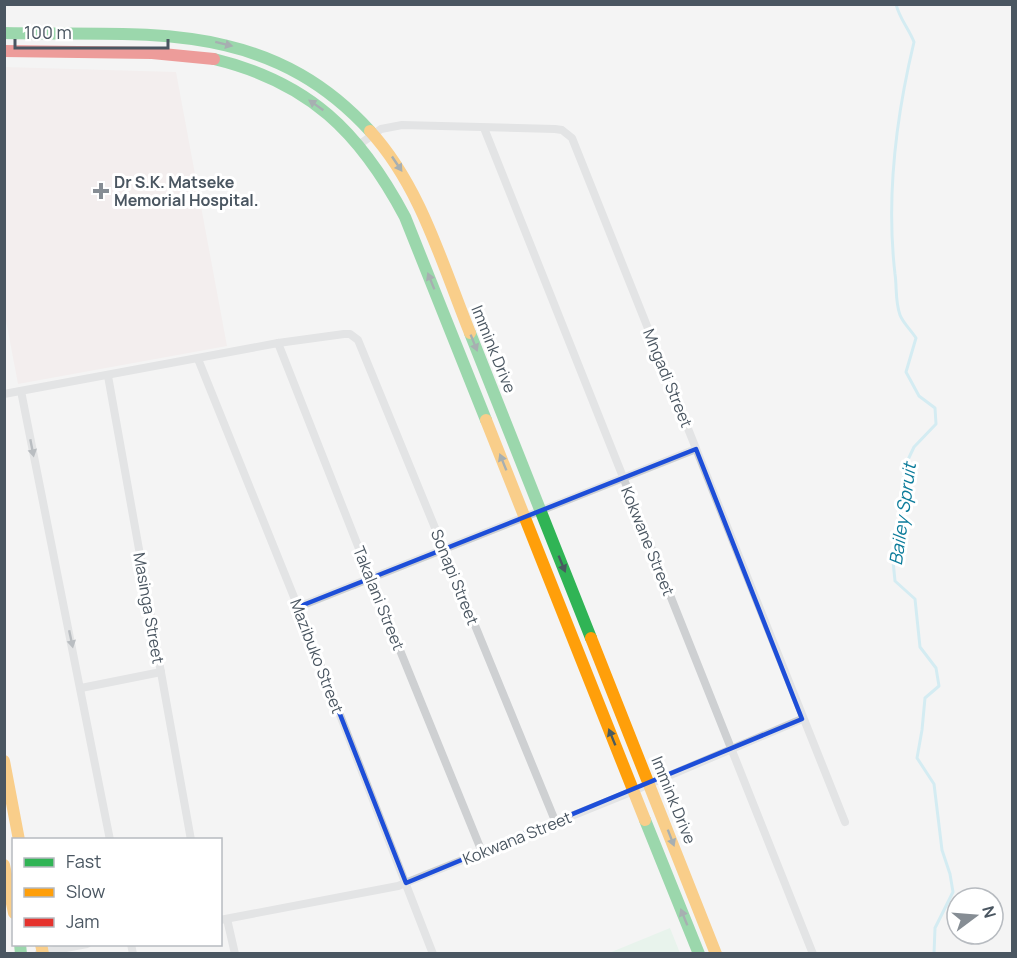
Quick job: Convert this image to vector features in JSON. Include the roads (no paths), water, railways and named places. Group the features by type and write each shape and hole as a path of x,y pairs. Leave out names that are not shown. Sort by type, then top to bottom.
{"main road":[{"name":"Immink Drive","path":"4,33 185,37 245,49 289,67 323,88 355,114 373,133 402,172 418,203 716,954"},
{"name":"Immink Drive","path":"4,51 175,54 211,58 260,73 294,90 327,112 360,144 388,183 405,218 699,954"},
{"path":"4,761 19,838"},
{"path":"4,865 12,903"}],"street":[{"name":"Mngadi Street","path":"360,144 373,133 394,126 555,129 562,130 572,138 845,822"},
{"name":"Kokwane Street","path":"484,128 813,954"},
{"name":"Sonapi Street","path":"278,343 350,334 358,340 556,823"},
{"path":"4,394 278,343"},
{"name":"Takalani Street","path":"278,343 370,579 482,852"},
{"name":"Mazibuko Street","path":"198,359 298,607 433,954"},
{"name":"Masinga Street","path":"108,376 191,838"},
{"path":"21,391 110,838"},
{"path":"298,607 696,449"},
{"path":"81,688 161,672"},
{"name":"Kokwana Street","path":"224,919 385,889 406,883 556,823 802,719"},
{"path":"224,919 235,954"},
{"path":"41,952 80,946"}],"waterway":[{"name":"Bailey Spruit","path":"896,4 914,42 902,99 892,187 892,245 897,300 901,318 916,338 906,372 919,396 935,408 936,424 914,447 905,466 900,530 893,561 895,581 915,599 920,647 936,668 939,686 925,698 917,758 934,784 942,850 953,892 935,928 934,954"}],"place":[{"name":"Dr S.K. Matseke Memorial Hospital.","path":"101,191"}]}
